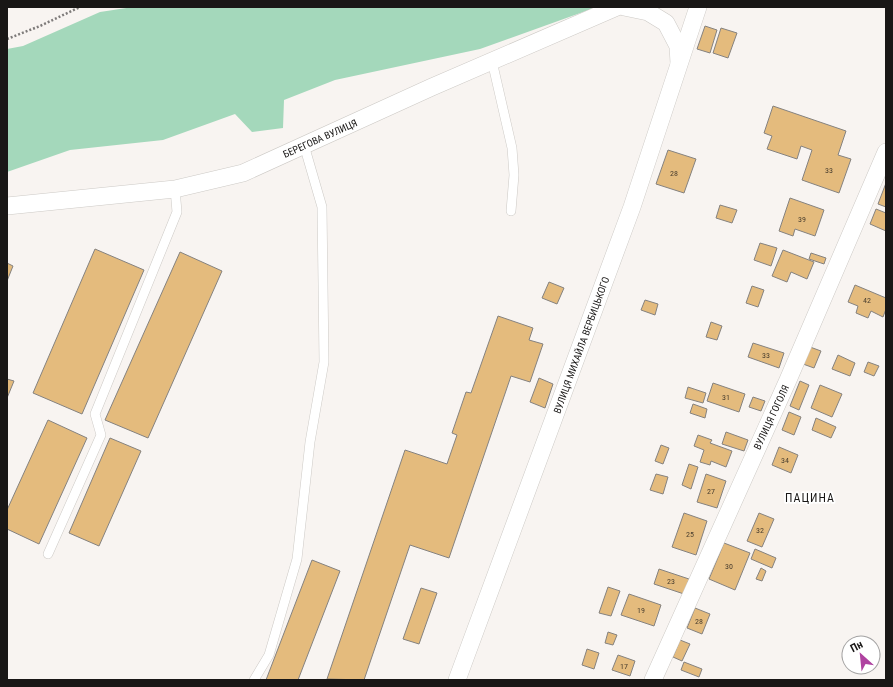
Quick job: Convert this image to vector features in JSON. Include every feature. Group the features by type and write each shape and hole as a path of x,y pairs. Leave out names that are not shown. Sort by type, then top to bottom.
{"street":[{"name":"БЕРЕГОВА ВУЛИЦЯ","path":"7,206 175,189 243,173 492,61 617,7"},
{"path":"624,7 648,12 666,23 678,46 679,66"},
{"name":"ВУЛИЦЯ МИХАЙЛА ВЕРБИЦЬКОГО","path":"457,680 632,207 698,7"},
{"name":"ВУЛИЦЯ ГОГОЛЯ","path":"653,680 788,380 886,152"}],"lane":[{"path":"492,61 512,148 514,175 511,211"},
{"path":"254,680 269,655 297,559 310,442 324,362 322,207 304,145"},
{"path":"48,554 101,435 95,414 177,212 175,189"}],"path":[{"path":"7,39 40,26 80,7"}],"green space":[{"path":"133,7 597,7 480,49 335,80 284,100 283,128 252,132 235,114 163,140 70,150 7,172 7,49 23,46 100,12"}],"building":[{"path":"705,26 717,30 710,53 697,49"},
{"path":"721,28 737,33 728,58 713,53"},
{"path":"773,106 846,131 838,155 851,159 839,193 802,180 812,150 801,146 797,159 767,149 772,136 764,133"},
{"path":"668,150 696,159 684,193 656,184"},
{"path":"886,183 886,207 878,204"},
{"path":"790,198 824,210 815,236 795,229 793,236 779,231"},
{"path":"720,205 737,210 732,223 716,218"},
{"path":"876,209 886,213 886,231 870,224"},
{"path":"760,243 777,248 771,266 754,260"},
{"path":"95,249 144,270 82,414 33,393"},
{"path":"783,250 814,262 807,279 791,272 787,282 772,276"},
{"path":"180,252 222,271 148,438 105,420"},
{"path":"811,253 826,258 824,264 809,259"},
{"path":"7,263 13,266 7,281"},
{"path":"549,282 564,288 557,304 542,298"},
{"path":"855,285 886,298 886,309 883,317 871,311 868,318 856,313 858,306 848,302"},
{"path":"752,286 764,290 758,307 746,303"},
{"path":"645,300 658,304 655,315 641,310"},
{"path":"498,316 533,328 529,340 543,344 530,382 511,376 449,558 410,545 364,680 327,679 405,450 447,464 457,435 452,433 466,392 471,393"},
{"path":"711,322 722,326 717,340 706,337"},
{"path":"753,343 784,353 779,368 748,357"},
{"path":"810,347 821,351 814,368 803,364"},
{"path":"838,355 855,363 850,376 832,369"},
{"path":"868,362 879,366 874,376 864,372"},
{"path":"539,378 553,384 545,408 530,402"},
{"path":"7,379 14,381 7,398"},
{"path":"800,381 809,385 799,410 790,406"},
{"path":"713,383 745,394 739,412 707,401"},
{"path":"820,385 842,394 832,417 811,408"},
{"path":"688,387 706,393 703,403 685,398"},
{"path":"753,397 765,401 761,411 749,407"},
{"path":"693,404 707,409 705,418 690,413"},
{"path":"789,412 801,417 794,435 782,430"},
{"path":"816,418 836,427 831,438 812,430"},
{"path":"48,420 87,438 39,544 7,529 7,510"},
{"path":"726,432 748,440 744,451 722,444"},
{"path":"698,435 712,440 710,443 732,451 726,467 711,461 710,465 700,462 704,450 694,446"},
{"path":"110,438 141,451 99,546 69,533"},
{"path":"661,445 669,448 663,464 655,461"},
{"path":"779,447 798,455 791,473 772,465"},
{"path":"689,464 698,467 691,489 682,485"},
{"path":"656,474 668,477 663,494 650,490"},
{"path":"706,474 726,481 717,508 697,502"},
{"path":"684,513 707,521 696,555 672,547"},
{"path":"759,513 774,519 762,547 747,541"},
{"path":"724,543 750,553 735,590 709,579"},
{"path":"755,549 776,558 772,568 751,559"},
{"path":"312,560 340,571 298,680 266,680"},
{"path":"761,568 766,571 762,581 756,579"},
{"path":"659,569 689,579 684,594 654,584"},
{"path":"608,587 620,591 611,616 599,613"},
{"path":"421,588 437,593 419,644 403,639"},
{"path":"629,594 661,605 654,626 621,615"},
{"path":"695,608 710,614 702,634 687,628"},
{"path":"608,632 617,635 613,645 605,643"},
{"path":"680,640 690,644 682,661 673,657"},
{"path":"587,649 599,653 594,669 582,665"},
{"path":"618,655 635,661 630,676 612,670"},
{"path":"684,662 702,669 699,677 681,670"}],"district":[{"name":"ПАЦИНА","path":"810,498"}]}
